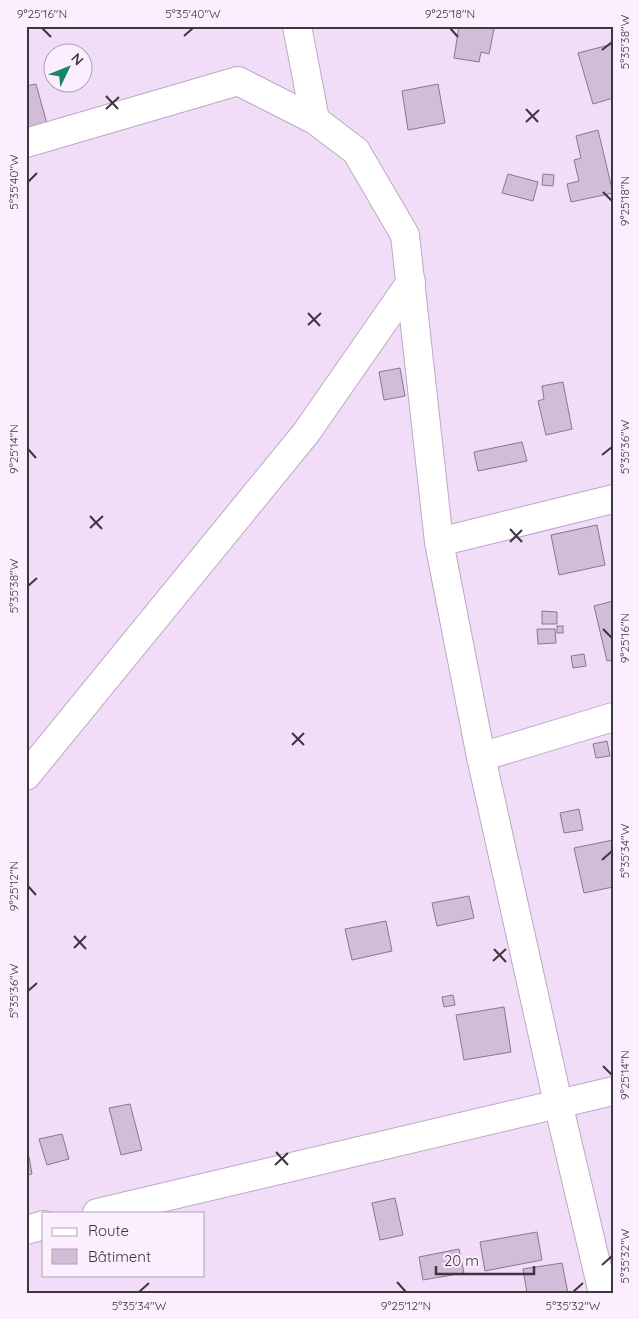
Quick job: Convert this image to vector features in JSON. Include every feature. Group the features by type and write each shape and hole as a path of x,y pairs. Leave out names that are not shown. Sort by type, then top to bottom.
{"street":[{"path":"297,26 315,120"},
{"path":"26,143 238,81 315,120 356,151 406,235 439,542 482,758 558,1103 603,1293"},
{"path":"26,776 306,433 411,282"},
{"path":"439,542 613,499"},
{"path":"482,758 613,717"},
{"path":"101,1212 613,1091"},
{"path":"26,1230 42,1226"}],"building":[{"path":"459,26 480,26 494,29 489,54 481,52 479,62 454,58"},
{"path":"613,44 613,98 593,104 578,53"},
{"path":"36,84 47,124 26,130 26,86"},
{"path":"438,84 445,123 408,130 402,91"},
{"path":"598,130 613,193 571,202 567,184 579,181 574,160 581,158 576,136"},
{"path":"508,174 538,182 533,201 502,193"},
{"path":"543,174 554,175 553,186 542,185"},
{"path":"400,368 405,396 384,400 379,372"},
{"path":"563,382 572,429 546,435 538,401 544,399 542,386"},
{"path":"522,442 527,461 478,471 474,452"},
{"path":"597,525 605,565 559,575 551,535"},
{"path":"613,601 613,660 607,661 594,606"},
{"path":"542,611 557,612 557,624 542,624"},
{"path":"557,626 563,626 563,633 557,633"},
{"path":"537,629 555,629 556,643 538,644"},
{"path":"584,654 586,666 573,668 571,656"},
{"path":"607,741 610,756 596,758 593,744"},
{"path":"579,809 583,830 564,833 560,813"},
{"path":"613,840 613,887 584,893 574,848"},
{"path":"469,896 474,918 437,926 432,903"},
{"path":"386,921 392,951 352,960 345,929"},
{"path":"453,995 455,1005 444,1007 442,997"},
{"path":"504,1007 511,1052 464,1060 456,1015"},
{"path":"130,1104 142,1150 121,1155 109,1108"},
{"path":"62,1134 69,1159 47,1165 39,1139"},
{"path":"29,1157 32,1174 26,1175 26,1158"},
{"path":"395,1198 403,1235 380,1240 372,1203"},
{"path":"537,1232 542,1260 485,1271 480,1242"},
{"path":"459,1249 464,1273 423,1280 419,1257"},
{"path":"562,1263 568,1293 527,1293 523,1269"}]}
